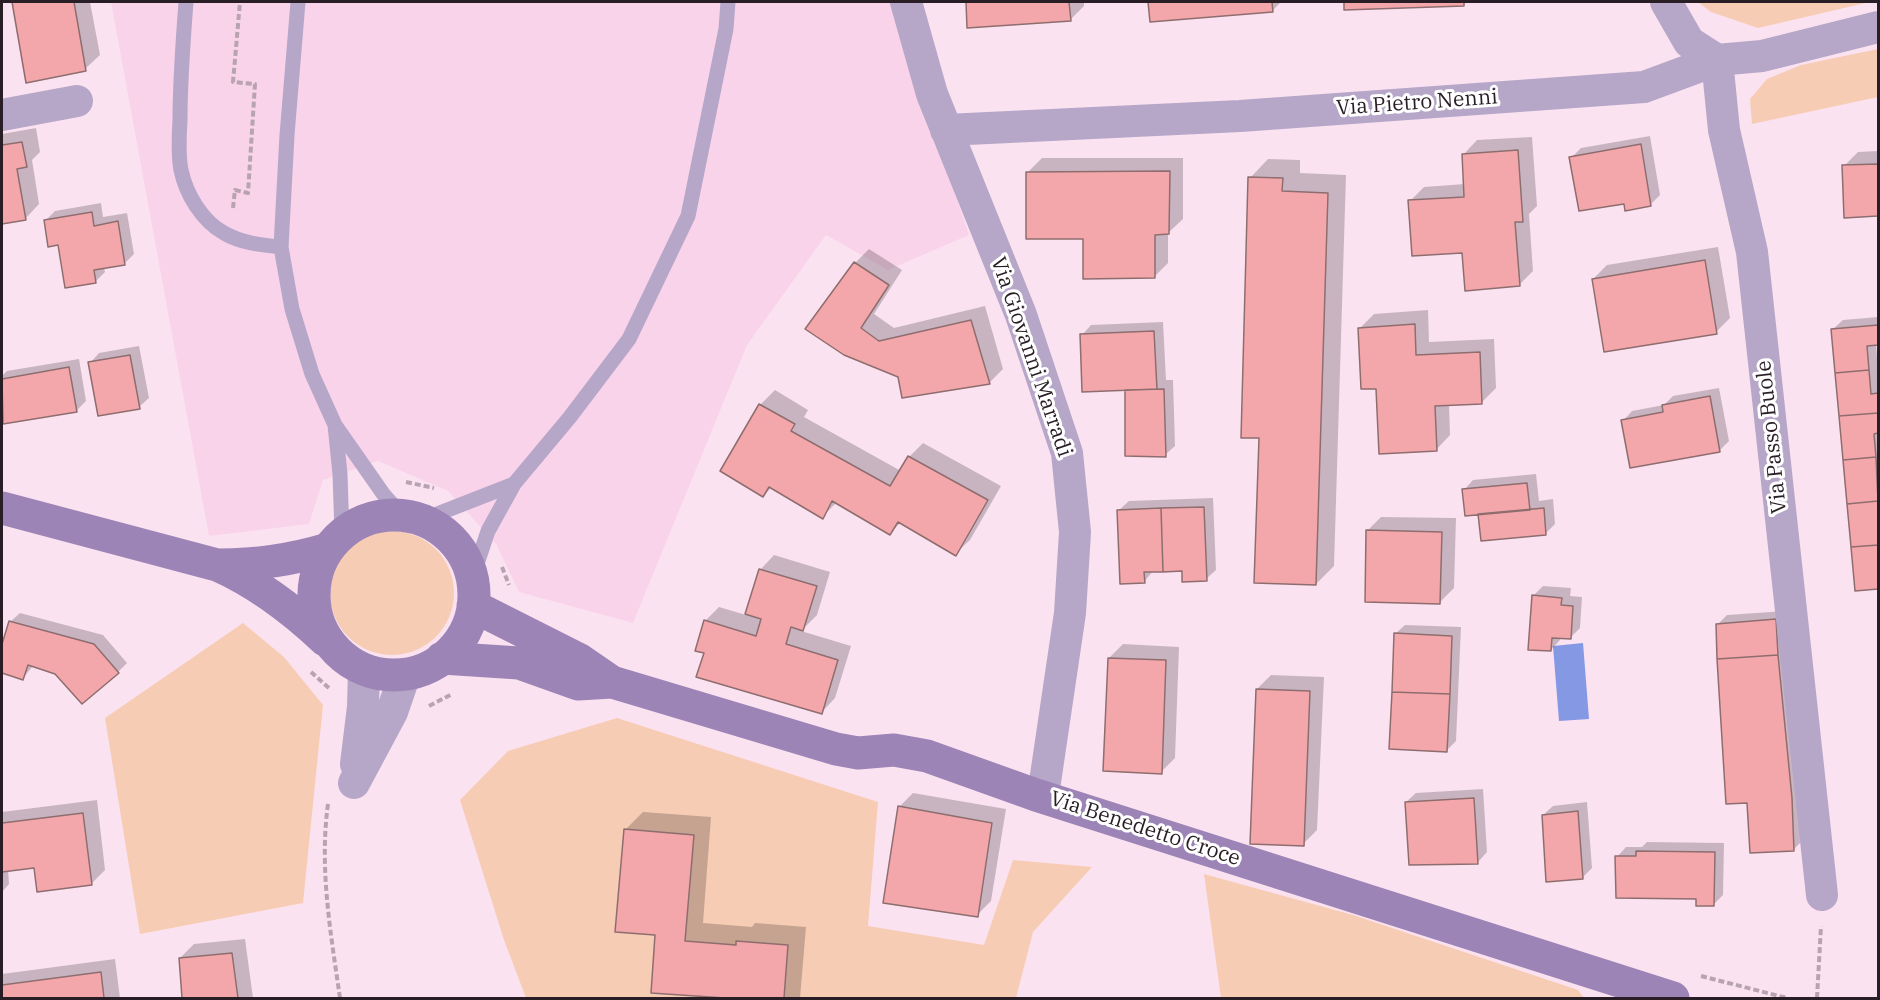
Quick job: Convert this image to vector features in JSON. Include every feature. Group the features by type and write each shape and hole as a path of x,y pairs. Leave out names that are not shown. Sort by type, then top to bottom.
{"street":[{"name":"Via Giovanni Marradi","path":"906,2 932,94 1021,315 1067,453 1076,532 1070,613 1044,782 1036,795"},
{"path":"1666,2 1689,42 1717,60"},
{"name":"Via Pietro Nenni","path":"946,130 1228,117 1644,87 1717,60 1762,56 1878,27"},
{"name":"Via Passo Buole","path":"1717,60 1724,130 1752,252 1822,895"},
{"path":"2,115 77,101"},
{"path":"2,508 217,565 245,577 292,610 346,660 364,670 384,675 405,674 424,669 442,658 457,644 468,626 473,593 468,563 457,545 441,530 412,517 380,516 360,522 335,541 293,560 247,565 217,565"},
{"path":"331,645 320,628 313,588 318,568 335,541"},
{"name":"Via Benedetto Croce","path":"473,593 612,682 836,749 858,753 894,750 910,752 1036,795 1358,897 1608,987 1673,999"},
{"name":"Via Benedetto Croce","path":"442,658 519,663 578,684 612,682"},
{"path":"364,670 363,707 354,783 392,712 405,674"}],"lane":[{"path":"186,2 180,81 179,137 181,170 188,193 202,214 223,233 248,243 281,247"},
{"path":"298,2 281,247 292,309 312,374 335,425 384,495 412,517 514,484"},
{"path":"473,593 488,531 514,484 570,417 629,339 687,216 726,29 728,2"},
{"path":"335,425 340,474 335,541"}],"path":[{"path":"235,190 248,193 255,84 233,82 240,2"},
{"path":"364,466 378,461 401,481 429,486"},
{"path":"329,797 326,818 327,900 340,999"},
{"path":"1817,999 1822,895"}],"shaded area":[{"path":"111,2 890,2 969,235 888,270 826,235 747,345 633,623 519,592 496,544 448,491 378,461 323,480 309,524 209,536"},
{"path":"1698,2 1870,2 1758,28 1711,12"},
{"path":"1878,49 1878,97 1752,124 1750,99 1767,79 1801,65"},
{"path":"392,531 416,535 436,549 450,569 454,593 450,617 436,637 416,651 392,655 368,651 348,637 334,617 330,593 334,569 348,549 368,535"},
{"path":"243,623 284,657 323,705 303,903 140,934 105,718"},
{"path":"617,718 878,802 868,926 984,945 1013,860 1092,867 1033,932 1016,998 526,998 504,940 460,800 508,751"},
{"path":"1204,874 1353,915 1578,990 1584,998 1221,998"}],"water":[{"path":"1583,643 1589,719 1559,721 1553,646"}],"building":[{"path":"12,2 74,2 86,71 26,83"},
{"path":"966,2 1069,2 1071,21 967,28"},
{"path":"1148,2 1272,2 1273,12 1150,22"},
{"path":"1344,2 1464,2 1464,6 1344,10"},
{"path":"22,142 27,167 17,169 26,220 2,224 2,145"},
{"path":"1641,144 1651,206 1625,211 1624,204 1579,211 1569,157"},
{"path":"1518,150 1523,222 1515,222 1520,286 1465,291 1462,253 1412,256 1408,200 1464,197 1462,154"},
{"path":"1878,164 1878,216 1844,218 1842,165"},
{"path":"1170,171 1169,234 1155,235 1155,278 1083,279 1083,239 1026,239 1026,172"},
{"path":"1248,177 1283,178 1282,191 1328,193 1316,585 1254,583 1259,438 1241,438"},
{"path":"92,212 94,226 118,221 125,265 94,270 96,283 65,288 58,245 48,247 44,220"},
{"path":"1705,260 1717,334 1604,352 1592,279"},
{"path":"854,262 889,285 861,328 879,341 971,320 990,384 902,398 898,377 844,355 805,329"},
{"path":"1415,324 1416,355 1480,352 1482,404 1435,406 1437,451 1379,454 1376,389 1361,389 1358,328"},
{"path":"1878,325 1878,345 1867,346 1869,370 1835,373 1831,329"},
{"path":"1154,331 1157,389 1082,392 1080,334"},
{"path":"130,355 140,409 98,416 88,362"},
{"path":"69,367 77,412 3,424 2,379"},
{"path":"1869,370 1871,394 1878,393 1878,413 1839,416 1835,373"},
{"path":"1164,389 1166,457 1125,456 1125,390"},
{"path":"1710,396 1720,452 1630,468 1621,420 1663,412 1662,405"},
{"path":"759,404 795,424 791,431 890,486 908,456 988,500 956,556 898,522 890,535 832,501 823,519 769,487 763,497 720,471"},
{"path":"1878,413 1878,433 1874,434 1876,457 1843,460 1839,416"},
{"path":"1876,457 1878,501 1847,504 1843,460"},
{"path":"1527,483 1530,510 1465,516 1462,489"},
{"path":"1878,501 1878,545 1851,547 1847,504"},
{"path":"1204,507 1207,581 1182,582 1182,571 1163,572 1161,508"},
{"path":"1161,508 1163,572 1144,572 1145,583 1120,584 1117,510"},
{"path":"1544,508 1546,535 1481,541 1478,514"},
{"path":"1366,530 1442,532 1440,604 1365,602"},
{"path":"1878,545 1878,589 1855,591 1851,547"},
{"path":"759,569 817,586 803,631 791,627 786,644 838,660 822,714 696,677 704,653 695,651 704,620 756,636 761,619 745,614"},
{"path":"1532,595 1562,598 1561,605 1573,606 1571,639 1552,638 1551,651 1528,650"},
{"path":"1776,619 1778,655 1717,659 1716,624"},
{"path":"9,621 94,644 119,673 82,704 55,674 28,665 23,680 2,673 2,644"},
{"path":"1394,633 1452,636 1450,694 1392,692"},
{"path":"1778,655 1792,798 1794,851 1750,853 1747,803 1726,804 1717,659"},
{"path":"1108,658 1166,660 1162,774 1103,771"},
{"path":"1256,689 1310,691 1304,846 1250,844"},
{"path":"1392,692 1450,694 1447,752 1389,749"},
{"path":"1474,798 1478,864 1409,865 1405,802"},
{"path":"898,806 992,823 978,917 883,903"},
{"path":"1578,811 1583,879 1546,882 1542,815"},
{"path":"83,813 92,885 37,892 34,868 2,872 2,823"},
{"path":"624,829 694,835 685,941 736,945 736,941 788,945 784,998 725,998 651,993 655,935 615,932"},
{"path":"1636,851 1715,852 1714,906 1696,906 1696,899 1616,898 1615,856 1636,856"},
{"path":"232,953 238,998 182,998 179,958"},
{"path":"101,972 104,998 2,998 2,985"}]}
